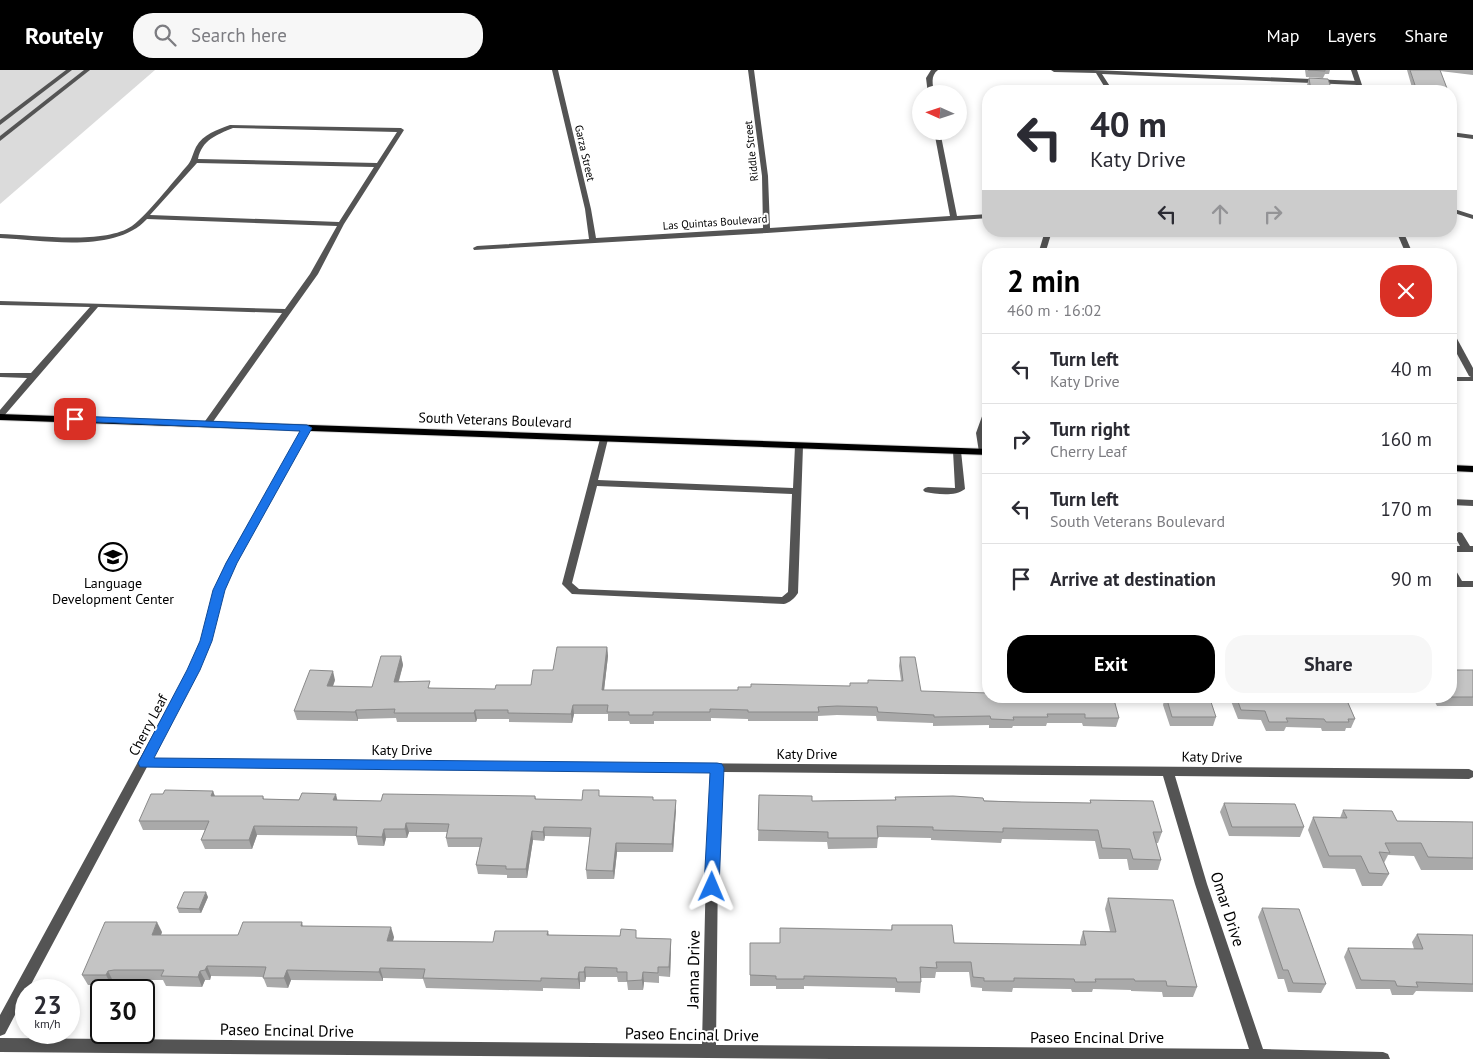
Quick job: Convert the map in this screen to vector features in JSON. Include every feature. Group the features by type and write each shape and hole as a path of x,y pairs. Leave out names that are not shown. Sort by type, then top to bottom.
{"main road":[{"name":"South Veterans Boulevard","path":"0,416 982,452"},
{"path":"1457,468 1473,469"}],"street":[{"path":"0,123 69,70"},
{"path":"0,138 86,70"},
{"name":"Garza Street","path":"555,70 594,241"},
{"name":"Riddle Street","path":"750,70 765,176 767,230"},
{"path":"930,85 930,72 935,70"},
{"path":"1054,70 1232,73 1358,82"},
{"path":"1354,70 1359,85"},
{"path":"1098,72 1106,85"},
{"path":"29,101 47,101"},
{"path":"0,236 96,238 119,235 136,227 196,162 196,150 208,136 232,126 401,130 341,224 314,274 207,424"},
{"path":"1457,135 1473,137"},
{"path":"939,140 954,218"},
{"path":"196,162 379,166"},
{"path":"1457,212 1473,217"},
{"name":"Las Quintas Boulevard","path":"477,248 982,216"},
{"path":"145,217 341,224"},
{"path":"0,303 288,311"},
{"path":"0,416 96,305"},
{"path":"1457,346 1473,378 1457,379"},
{"path":"0,375 33,376"},
{"path":"982,427 980,433 982,439"},
{"name":"Cherry Leaf","path":"0,1028 145,763 193,670 206,641 219,590 307,428"},
{"path":"604,439 566,584 576,592 784,601 793,593 799,446"},
{"path":"928,490 954,491 960,489 957,451"},
{"path":"593,483 798,491"},
{"path":"1457,502 1473,503"},
{"path":"1459,535 1470,549"},
{"path":"1457,549 1470,549"},
{"path":"1457,584 1473,584"},
{"name":"Katy Drive","path":"145,763 1469,774"},
{"name":"Janna Drive","path":"709,1052 712,869 717,768"},
{"name":"Omar Drive","path":"1168,772 1201,884 1258,1056"},
{"name":"Paseo Encinal Drive","path":"0,1045 1258,1056 1383,1059"}],"shaded area":[{"path":"0,70 155,70 0,204"}],"building":[{"path":"1410,70 1440,70 1446,85 1415,85"},
{"path":"1309,78 1328,79 1330,85 1310,85"},
{"path":"557,647 607,647 602,690 738,690 738,687 751,687 751,684 850,686 850,683 868,683 868,680 903,681 900,657 915,657 921,691 982,693 982,703 1115,703 1119,718 1085,718 1085,714 1047,714 1048,717 1013,717 1014,720 991,719 990,716 934,717 934,715 878,712 877,707 837,706 818,707 819,712 748,712 748,710 710,709 710,712 653,712 653,715 629,715 629,712 607,712 608,705 573,705 571,714 508,713 508,710 475,710 474,713 394,713 395,709 356,710 355,712 294,711 310,670 333,671 327,686 372,687 381,656 401,656 394,682 430,681 428,688 495,689 496,685 531,685 533,670 553,670"},
{"path":"1457,670 1473,670 1473,697 1457,697"},
{"path":"1168,703 1211,703 1216,717 1172,717"},
{"path":"1238,703 1348,703 1355,719 1348,719 1349,722 1326,722 1324,719 1286,718 1288,722 1269,722 1265,711 1241,710"},
{"path":"165,790 213,791 211,796 263,796 263,799 299,800 302,793 336,794 333,800 381,801 383,794 535,796 535,799 582,800 583,790 599,790 599,796 653,797 653,800 676,800 672,844 616,843 613,871 586,870 591,828 544,827 543,832 532,831 526,869 506,869 506,866 476,865 482,838 446,838 449,824 406,823 405,829 384,829 382,837 356,836 357,827 254,826 249,840 201,840 209,821 139,821 151,794 163,794"},
{"path":"759,795 812,796 812,801 896,800 895,797 953,796 983,798 984,801 1022,802 1091,803 1090,800 1153,801 1162,832 1153,832 1161,860 1133,859 1130,849 1102,848 1098,830 1003,828 1003,832 933,830 933,827 877,826 878,838 828,838 828,832 758,830"},
{"path":"1224,803 1295,804 1304,827 1232,827"},
{"path":"1343,810 1392,811 1397,821 1473,822 1473,858 1428,857 1421,843 1385,843 1390,853 1379,852 1389,874 1369,873 1361,856 1329,856 1313,817 1347,818"},
{"path":"184,892 206,892 199,909 177,908"},
{"path":"1108,898 1173,900 1197,987 1167,986 1166,981 1135,981 1134,979 1095,979 1096,982 1075,982 1074,979 1014,978 1014,981 984,981 984,978 973,977 971,962 936,962 937,968 920,967 921,982 897,982 896,978 804,976 804,979 776,979 776,976 750,975 750,943 780,943 780,928 892,930 892,925 952,925 954,943 1086,945 1083,931 1116,932"},
{"path":"1262,908 1299,909 1326,984 1293,983 1288,970 1283,970"},
{"path":"105,922 157,922 152,935 238,935 243,922 302,922 301,926 391,927 387,941 493,942 495,931 548,931 547,935 620,936 621,929 636,930 636,938 671,939 669,967 658,967 658,973 643,972 642,980 627,981 627,972 617,972 617,968 585,967 584,972 579,972 578,979 541,978 541,981 423,978 425,969 380,968 379,972 287,970 284,978 263,978 266,967 207,966 205,970 200,971 198,977 161,976 164,970 114,970 108,971 106,975 82,975"},
{"path":"1417,934 1473,935 1473,984 1416,982 1418,987 1397,986 1395,981 1361,980 1348,948 1423,949"}],"place":[{"name":"Language Development Center","path":"113,557"}],"route":[{"path":"75,419 307,428 232,563 219,590 206,641 145,763 717,768 712,887"}]}
